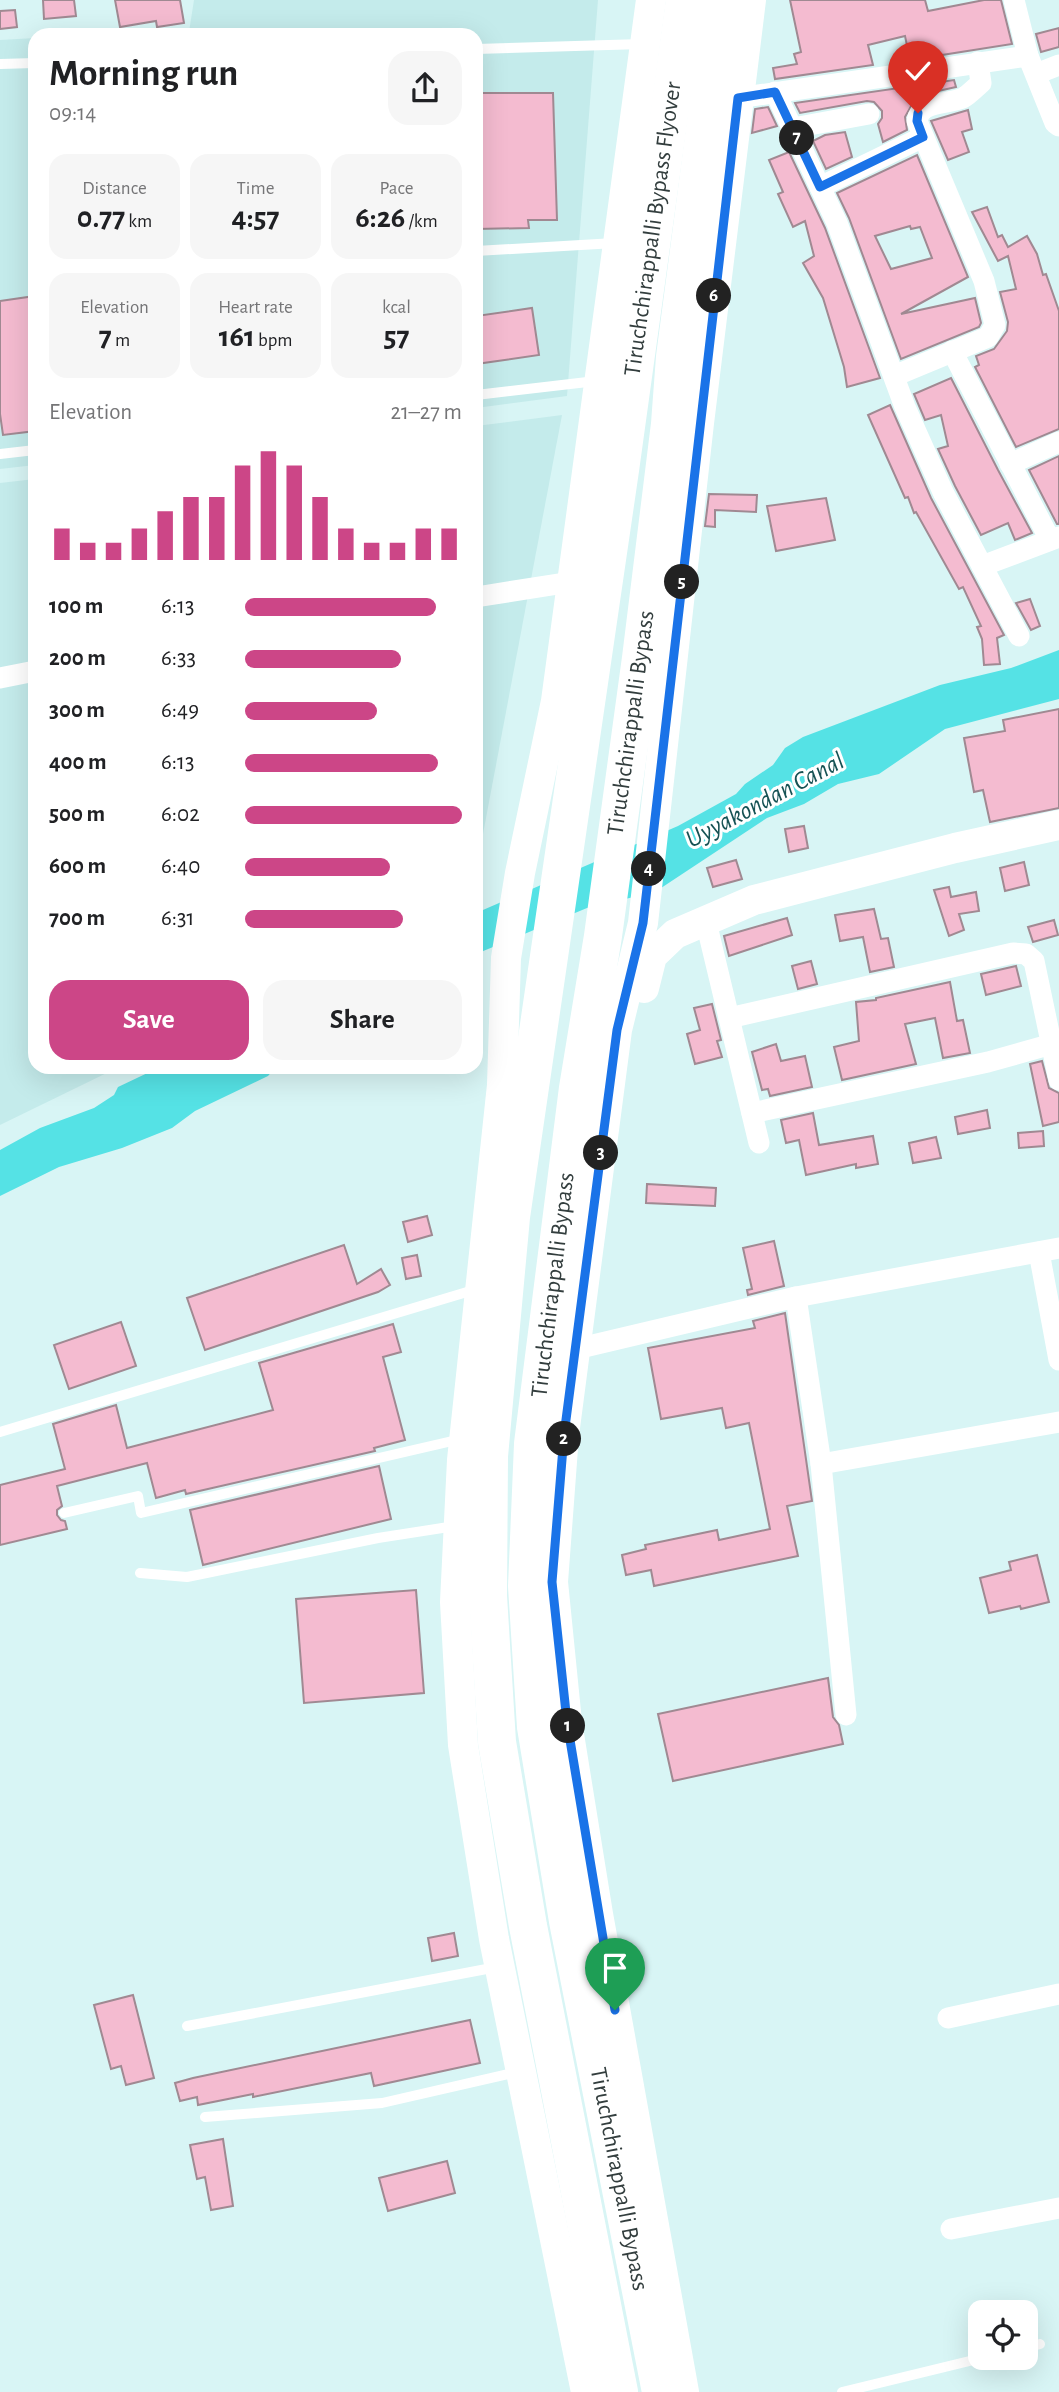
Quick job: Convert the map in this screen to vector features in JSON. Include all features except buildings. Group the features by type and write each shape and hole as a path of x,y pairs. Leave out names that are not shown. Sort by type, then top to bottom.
{"highway":[{"name":"Tiruchchirappalli Bypass Flyover","path":"621,458 685,0"},
{"name":"Tiruchchirappalli Bypass Flyover","path":"684,424 676,357 722,0"},
{"name":"Tiruchchirappalli Bypass","path":"661,2392 568,1921 536,1727 527,1586 533,1444 578,1088 603,936 664,472 684,424"},
{"name":"Tiruchchirappalli Bypass","path":"619,2392 528,1926 500,1755 488,1596 489,1456 511,1217 621,458"}],"street":[{"path":"586,2392 499,1966 463,1745 454,1602 464,1438 502,1085 506,958 520,873 556,701 651,0"},
{"path":"684,2392 598,1914 567,1722 552,1582 564,1435 617,1030 643,923 656,804 684,424 738,98 751,0"},
{"path":"1014,0 1032,65 1059,127"},
{"path":"738,98 978,62 1059,65"},
{"path":"894,376 988,337 995,325 984,281 917,121 918,113 924,107 965,97 981,83 978,62"},
{"path":"775,92 837,223 905,407 943,492 1020,636"},
{"path":"793,128 869,114"},
{"path":"820,187 923,137"},
{"path":"952,351 1010,464 1055,539 982,566"},
{"path":"1010,464 1059,442"},
{"path":"483,596 571,582"},
{"path":"0,678 28,672"},
{"path":"608,1097 629,1046 652,956 676,934 754,900 955,848 1059,825"},
{"path":"706,922 759,1143"},
{"path":"729,1018 1013,953 1026,954 1034,961 1059,1080"},
{"path":"752,1113 988,1062 1052,1044"},
{"path":"576,1349 796,1297 1049,1250 1059,1360"},
{"path":"796,1297 821,1464 846,1714"},
{"path":"821,1464 1059,1422"},
{"path":"948,2018 1059,1994"},
{"path":"951,2230 1059,2208"}],"lane":[{"path":"483,49 645,44"},
{"path":"0,64 28,63"},
{"path":"483,251 617,243"},
{"path":"483,395 599,380"},
{"path":"0,454 28,451"},
{"path":"0,1432 480,1288"},
{"path":"64,1513 138,1496 141,1513 464,1438"},
{"path":"140,1573 187,1577 378,1538 458,1525"},
{"path":"187,2026 499,1966"},
{"path":"205,2117 382,2103 521,2071"},
{"path":"842,2392 968,2361"}],"shaded area":[{"path":"194,0 598,0 567,396 483,407 483,28 190,28"},
{"path":"28,38 28,466 0,469 0,40"},
{"path":"562,415 483,834 483,425"},
{"path":"28,480 28,1074 105,1074 0,1125 0,483"}],"water":[{"name":"Uyyakondan Canal","path":"1059,650 1059,699 945,729 879,774 838,784 804,804 767,818 655,892 587,908 483,951 483,910 678,826 736,794 745,784 773,765 785,748 803,737 940,685 1011,668"},
{"path":"145,1074 270,1074 195,1111 172,1128 122,1148 59,1167 0,1196 0,1150 40,1128 94,1108 114,1095 118,1087"}],"route":[{"path":"615,2010 567,1722 552,1582 564,1435 617,1030 643,923 738,98 775,92 820,187 923,137 917,121 918,113"}]}
